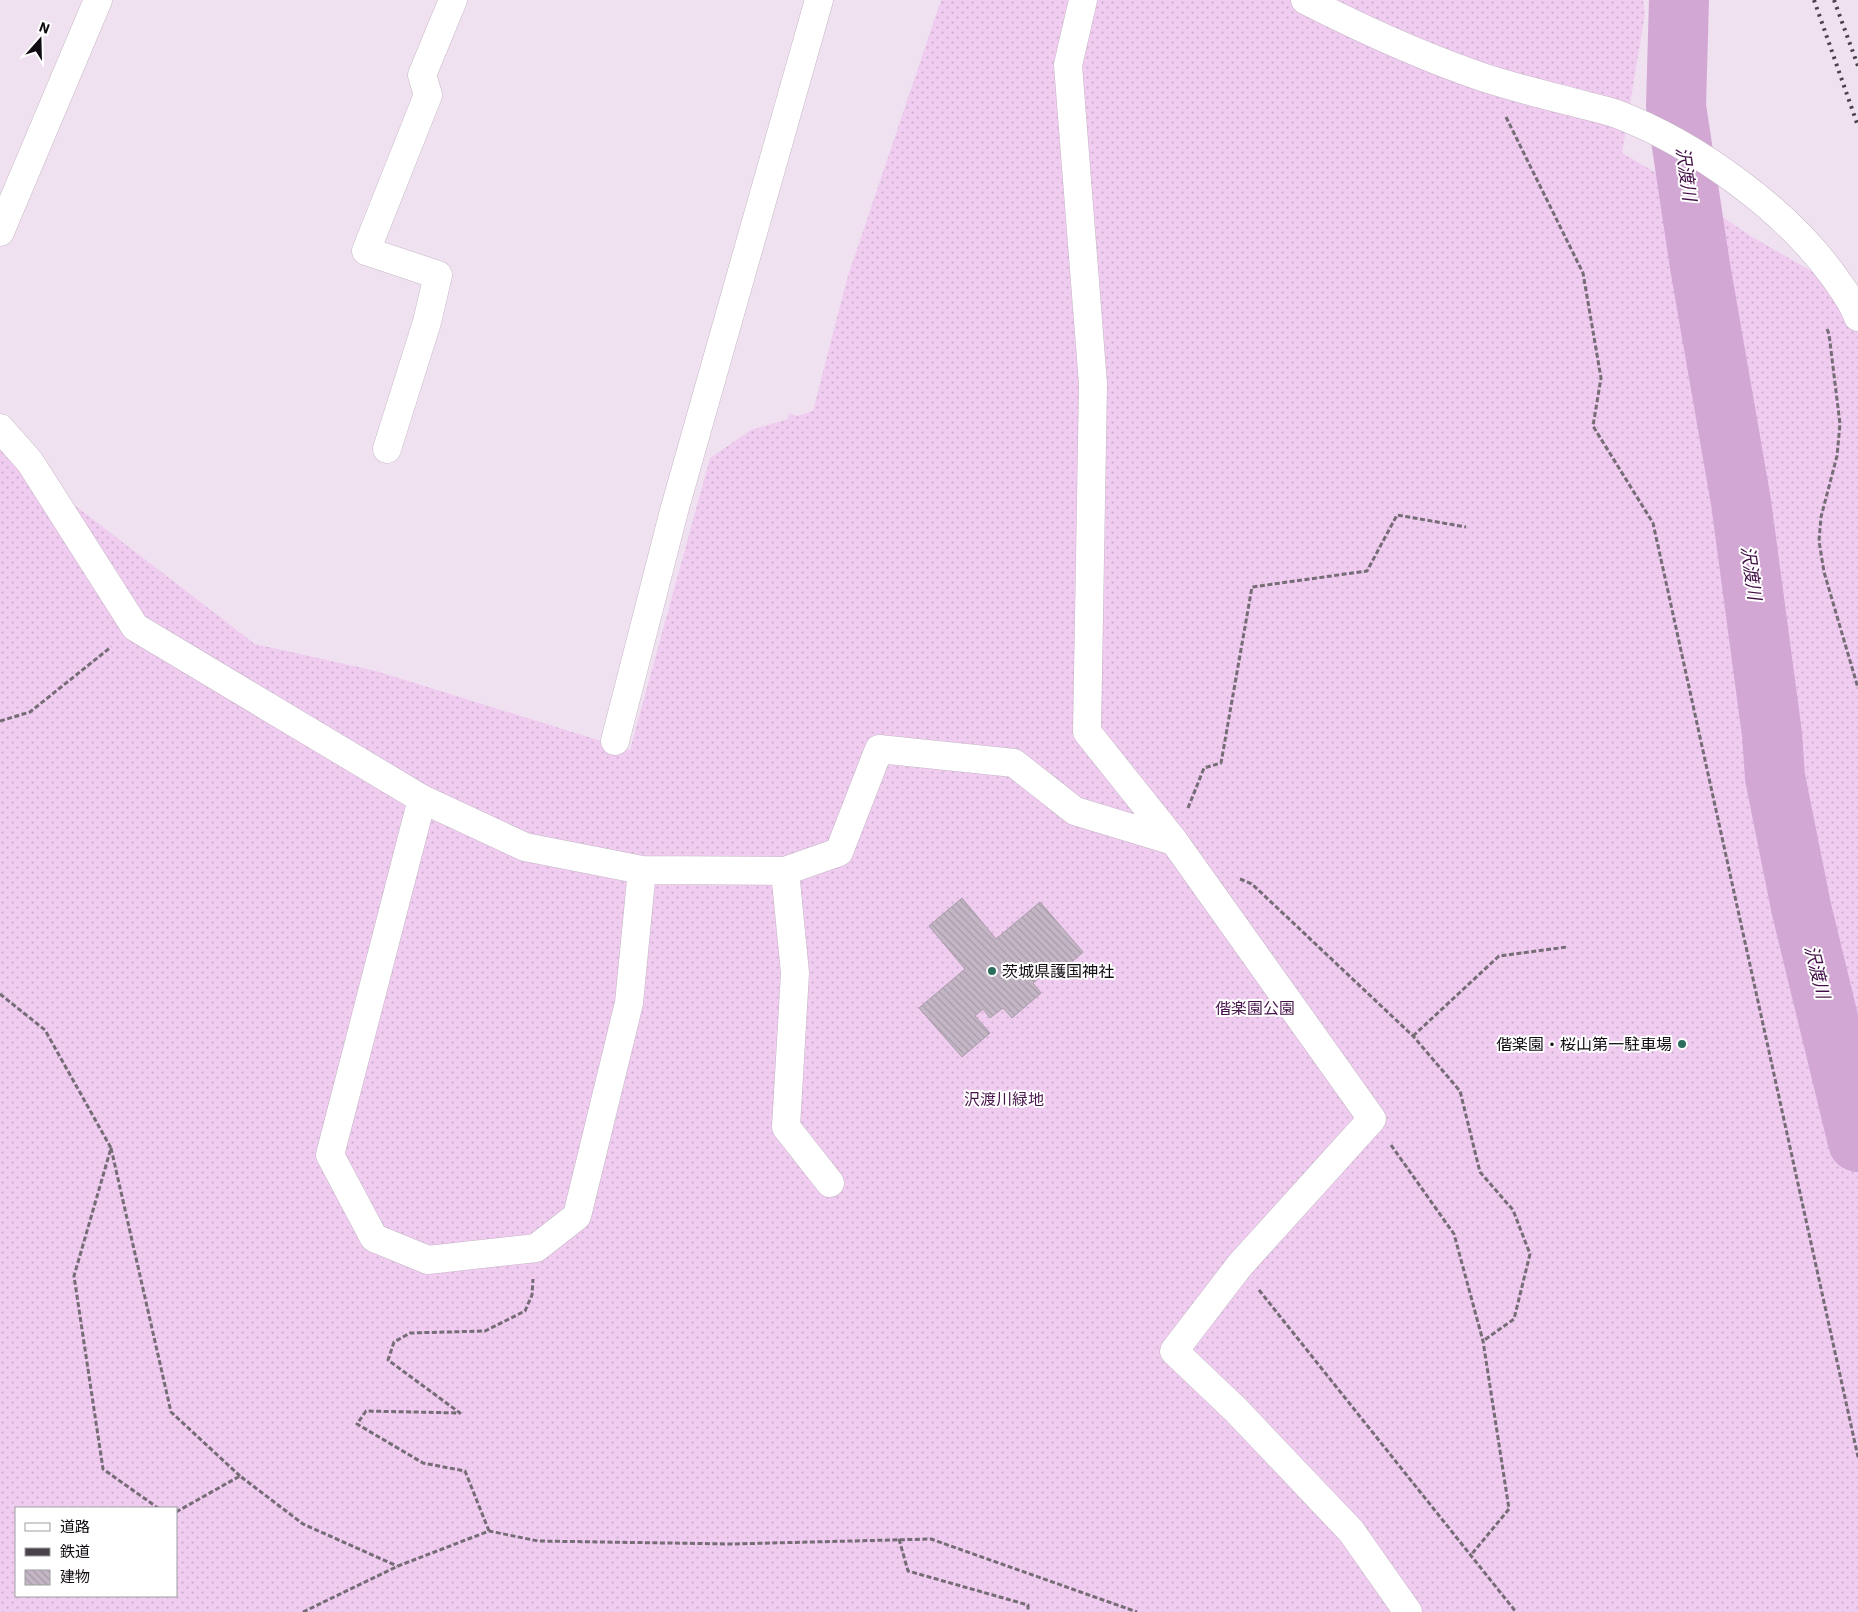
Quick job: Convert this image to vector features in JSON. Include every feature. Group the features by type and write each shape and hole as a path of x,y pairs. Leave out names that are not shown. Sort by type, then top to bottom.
{"street":[{"path":"0,232 98,0"},
{"path":"387,449 427,322 438,275 366,251 428,95 422,75 453,0"},
{"path":"615,741 674,511 819,0"},
{"path":"1083,0 1068,65 1093,384 1087,732 1174,841 1372,1119 1240,1266 1174,1351 1236,1410 1351,1531 1408,1612"},
{"path":"1305,0 1372,34 1424,56 1487,78 1615,113 1643,125 1686,148 1744,188 1800,236 1832,274 1853,304 1858,317"},
{"path":"0,428 30,462 135,627 422,799 525,847 642,870 785,871 839,852 879,749 1014,762 1075,811 1174,841"},
{"path":"422,799 330,1155 374,1238 428,1260 536,1248 577,1216 629,1004 642,870"},
{"path":"785,871 795,973 786,1127 830,1183"}],"path":[{"path":"1487,78 1583,273 1601,378 1593,426 1653,523 1858,1458"},
{"path":"1826,327 1829,334 1840,424 1837,456 1821,517 1819,541 1824,572 1858,688"},
{"path":"1174,841 1204,768 1221,763 1252,587 1367,572 1397,515 1466,527"},
{"path":"0,720 30,712 135,627"},
{"path":"1234,876 1252,884 1413,1036 1460,1092 1480,1172 1513,1210 1530,1254 1514,1319 1483,1341"},
{"path":"1413,1036 1499,956 1567,947"},
{"path":"0,994 44,1030 111,1148 171,1412 240,1476 303,1524 398,1566"},
{"path":"1372,1119 1454,1234 1483,1341 1509,1509 1471,1555"},
{"path":"111,1148 74,1276 103,1469 157,1507"},
{"path":"489,1531 465,1471 422,1463 357,1424 366,1411 460,1413 388,1360 394,1342 410,1333 485,1331 525,1311 532,1295 536,1248"},
{"path":"1240,1266 1516,1612"},
{"path":"178,1511 240,1476"},
{"path":"303,1612 398,1566 489,1531 538,1541 732,1544 931,1539 1138,1612"},
{"path":"900,1539 908,1571 1028,1605 1028,1612"}],"green space":[{"name":"沢渡川緑地","path":"941,0 1643,0 1645,13 1622,153 1667,179 1749,235 1858,298 1858,1612 0,1612 0,448 255,644 376,671 630,750 710,458 751,430 788,419 789,413 797,416 813,411 847,279"}],"building":[{"path":"962,898 996,939 1040,902 1083,952 1056,976 1042,960 1035,966 1043,975 1033,983 1041,993 1012,1018 1003,1008 990,1018 983,1009 975,1016 990,1033 962,1057 919,1008 965,969 929,926"}],"waterway":[{"name":"沢渡川","path":"1679,0 1676,106 1700,266 1741,502 1772,734 1775,777 1801,907 1858,1142"}],"railway":[{"path":"1814,0 1858,126"},
{"path":"1834,0 1858,66"}],"place":[{"name":"茨城県護国神社","path":"992,971"},
{"name":"偕楽園・桜山第一駐車場","path":"1682,1044"}],"park label":[{"name":"偕楽園公園","path":"1255,1008"}]}
